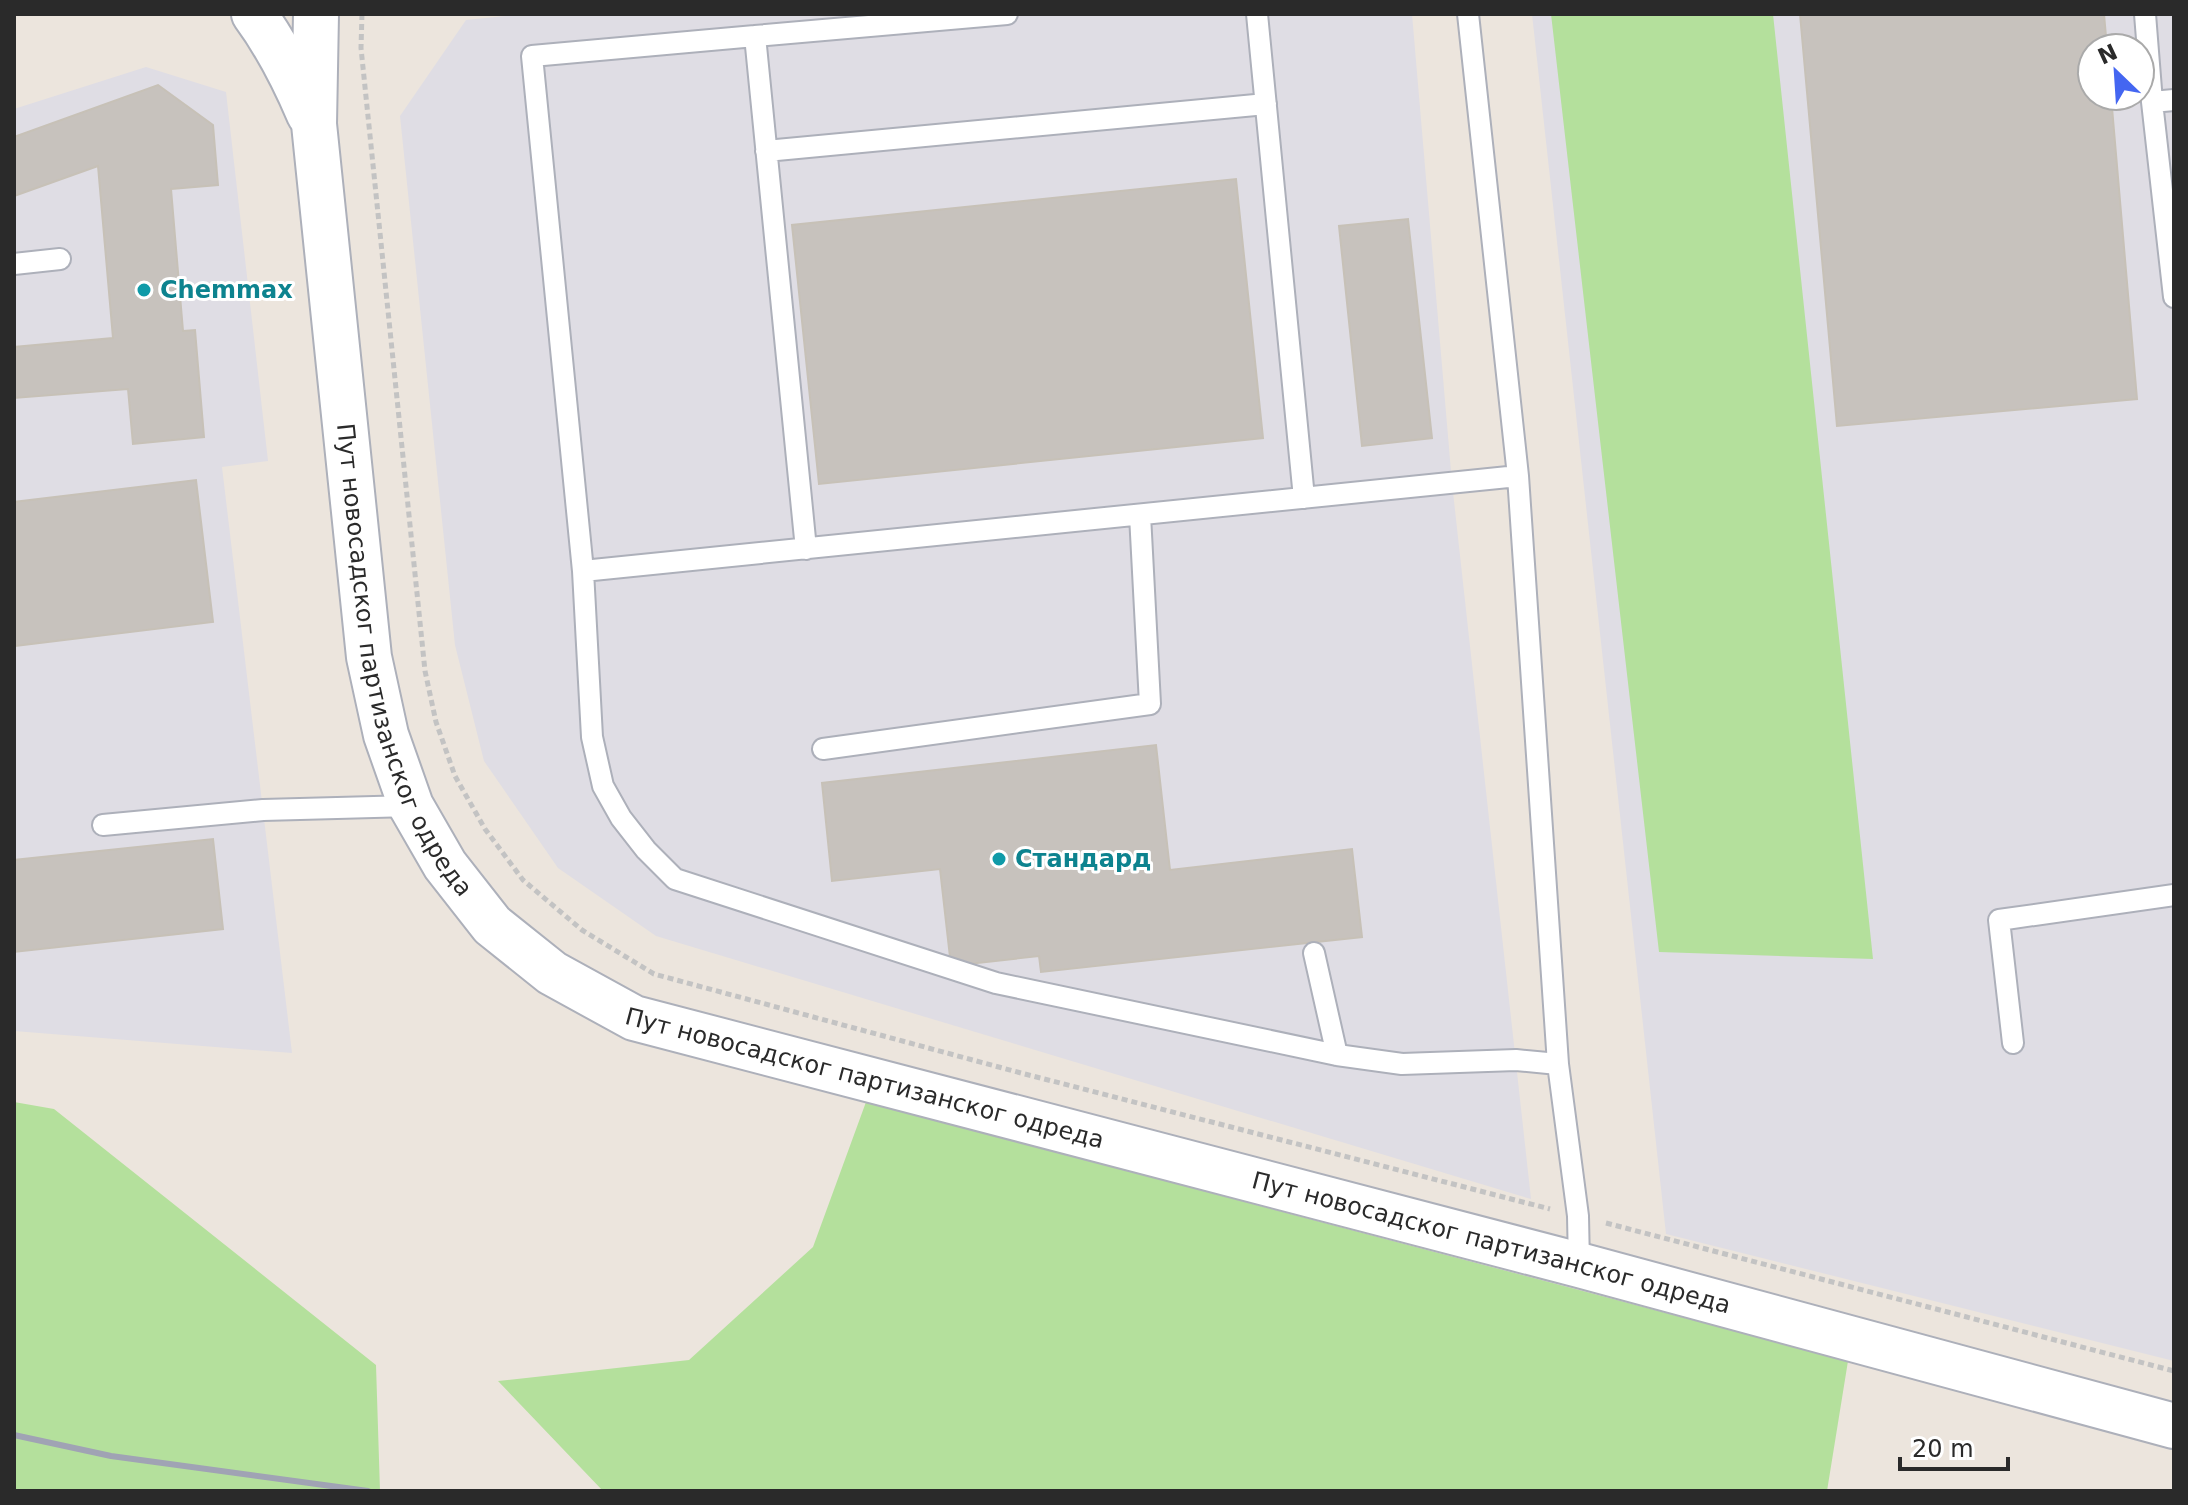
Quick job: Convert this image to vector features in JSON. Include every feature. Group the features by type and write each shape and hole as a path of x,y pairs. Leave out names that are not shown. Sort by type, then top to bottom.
{"street":[{"path":"254,14 292,75 314,124"},
{"name":"Пут новосадског партизанског одреда","path":"316,14 314,124 369,657 386,735 411,806 445,865 492,925 552,973 634,1018 1579,1265 2174,1426"}],"lane":[{"path":"1007,14 532,56 583,571 592,737 603,786 621,818 675,879 996,983 1337,1055 1402,1064 1516,1060 1558,1064"},
{"path":"1257,14 1304,498"},
{"path":"1468,14 1518,476 1558,1064 1578,1216 1579,1265"},
{"path":"755,36 806,549"},
{"path":"766,151 1266,104"},
{"path":"2153,112 2174,297"},
{"path":"14,264 60,259"},
{"path":"583,571 1518,476"},
{"path":"823,749 1150,704 1140,515"},
{"path":"103,825 263,810 411,806"},
{"path":"2013,1043 1999,920 2174,895"},
{"path":"1314,953 1337,1055"}],"path":[{"path":"362,14 361,48 425,671 436,722 455,776 485,829 523,880 582,930 654,974 1140,1104 2174,1371"}],"shaded area":[{"path":"526,14 1412,14 1452,483 1531,1199 656,936 558,868 484,761 455,645 400,116 466,20"},
{"path":"1532,14 2174,14 2174,1361 1666,1234"},
{"path":"146,67 226,92 268,461 222,467 292,1053 14,1031 14,109"}],"green space":[{"path":"1551,14 1773,14 1873,959 1659,952"},
{"path":"14,1102 54,1109 376,1365 380,1491 14,1491"},
{"path":"866,1102 1848,1361 1827,1491 603,1491 498,1381 689,1360 813,1247"}],"building":[{"path":"1800,14 2104,14 2106,32 2076,32 2076,112 2112,112 2137,399 1837,426"},
{"name":"Chemmax","path":"158,85 213,125 218,185 171,189 183,331 195,330 204,437 133,444 128,389 14,398 14,347 113,338 98,166 14,196 14,137"},
{"path":"1236,179 1263,438 819,484 792,225"},
{"path":"1408,219 1432,438 1362,446 1339,226"},
{"path":"196,480 213,622 14,646 14,502"},
{"name":"Стандард","path":"1156,745 1170,870 1352,849 1362,937 1041,972 1039,956 951,966 940,869 832,881 822,783"},
{"path":"213,839 223,929 14,952 14,860"}],"railway":[{"path":"14,1435 111,1456 368,1491"}],"place":[{"name":"Chemmax","path":"144,290"},
{"name":"Стандард","path":"999,859"}]}
